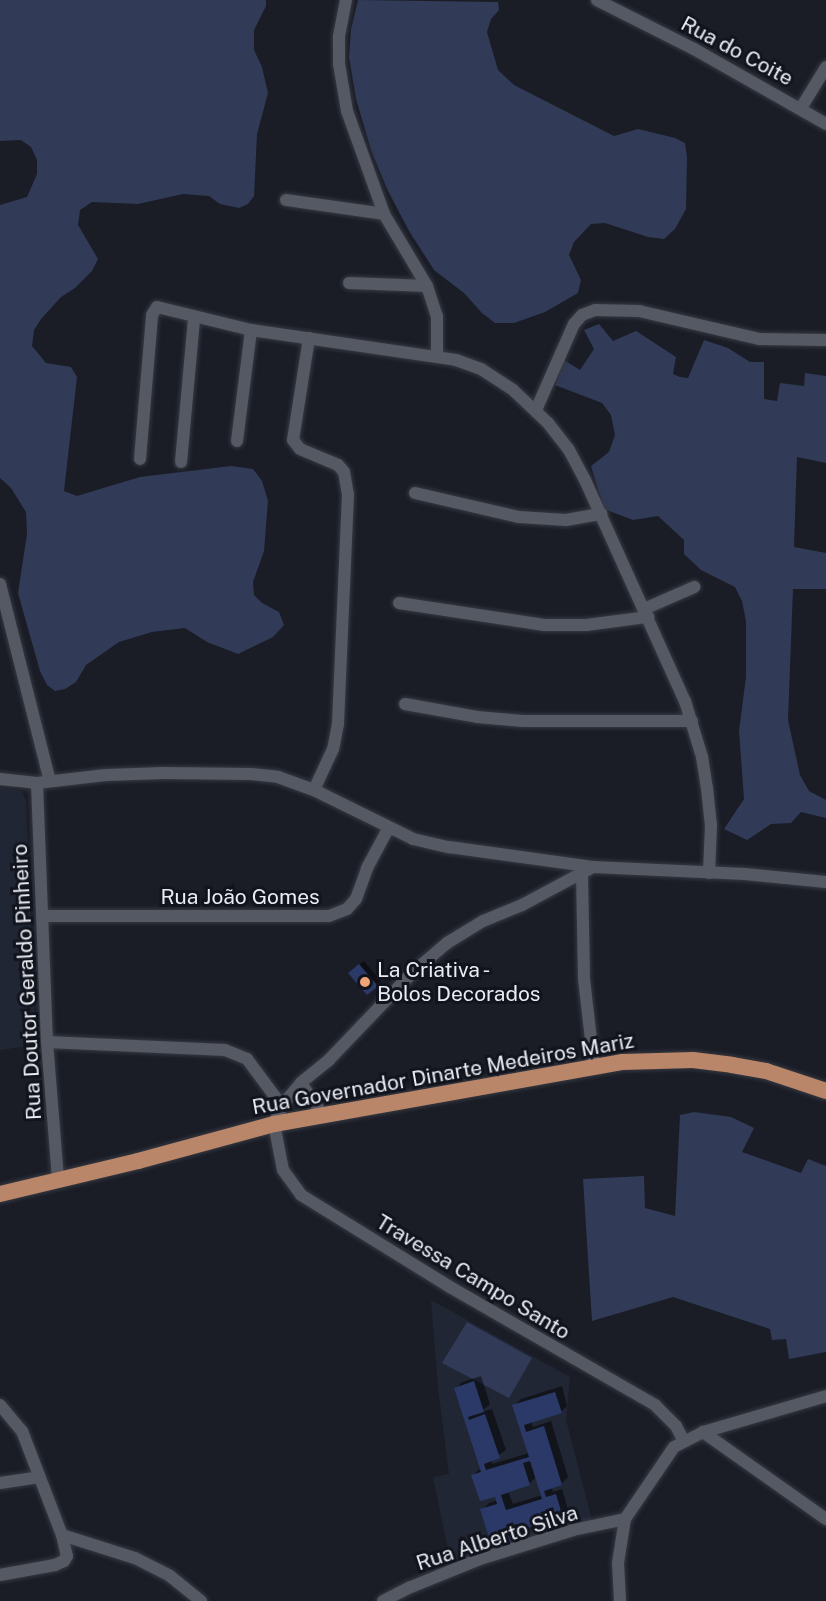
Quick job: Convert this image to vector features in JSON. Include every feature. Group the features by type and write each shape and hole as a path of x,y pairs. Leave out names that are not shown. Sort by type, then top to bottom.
{"main road":[{"name":"Rua Governador Dinarte Medeiros Mariz","path":"0,1194 138,1161 274,1124 594,1066 652,1060 693,1060 766,1071 826,1090"}],"street":[{"path":"346,0 339,37 341,74 355,139 384,214 427,286 436,316 437,356"},
{"name":"Rua do Coite","path":"601,1 801,108 826,124"},
{"path":"801,108 826,67"},
{"path":"286,200 384,214"},
{"path":"349,283 427,286"},
{"path":"140,459 152,315 157,308 251,330 437,356 481,369 513,390 536,410 569,450 646,613 692,722 707,788 711,825 709,873"},
{"path":"536,410 574,324 582,315 595,310 639,310 759,339 826,340"},
{"path":"181,462 194,318"},
{"path":"237,441 251,330"},
{"path":"309,338 293,440 300,449 338,465 344,472 348,494 338,724 333,749 314,790"},
{"path":"415,493 519,517 566,520 601,514"},
{"name":"Rua Doutor Geraldo Pinheiro","path":"0,584 43,782 42,916 47,1042 58,1179"},
{"path":"399,603 544,625 586,625 646,613 694,587"},
{"path":"405,705 477,717 523,721 692,722"},
{"path":"0,779 43,782 118,774 251,774 278,777 314,790 387,829 413,839 449,847 593,867 778,876 826,882"},
{"name":"Rua João Gomes","path":"42,916 329,916 347,909 356,899 367,868 387,829"},
{"path":"274,1124 282,1106 302,1083 329,1060 413,972 447,943 483,921 522,905 593,867"},
{"path":"582,874 584,980 594,1066"},
{"path":"47,1042 225,1050 247,1059 282,1106"},
{"path":"302,1083 322,1114"},
{"name":"Travessa Campo Santo","path":"274,1124 283,1170 301,1195 450,1287 655,1405 676,1426 683,1440"},
{"path":"620,1601 618,1563 625,1519 666,1457 683,1440 703,1431 826,1396"},
{"path":"0,1405 22,1431 63,1535 67,1556 62,1563 0,1575"},
{"path":"703,1431 826,1519"},
{"path":"0,1483 40,1477"},
{"name":"Rua Alberto Silva","path":"388,1600 411,1587 480,1559 573,1530 625,1519"},
{"path":"63,1535 135,1558 171,1576 201,1601"}],"shaded area":[{"path":"0,0 266,0 266,6 254,30 254,50 262,67 268,93 257,134 254,196 248,204 239,208 220,204 209,196 183,194 138,204 92,202 80,210 78,225 98,259 92,271 75,288 61,297 41,319 34,330 32,346 46,363 71,367 77,377 64,491 77,496 140,477 231,466 253,469 262,481 268,501 264,551 253,582 254,595 262,603 279,612 284,625 273,637 238,654 207,642 185,628 152,632 119,642 86,665 76,682 65,689 55,691 47,685 40,671 18,593 27,534 26,512 11,488 0,478 0,205 27,197 37,174 37,160 31,147 21,140 0,141"},
{"path":"358,0 498,2 499,10 491,19 487,32 498,70 514,85 614,136 638,129 675,138 685,143 686,209 675,229 664,239 648,237 605,223 591,224 574,242 569,255 581,280 578,293 545,312 514,323 495,323 482,313 464,293 434,270 409,231 387,189 371,150 356,99 349,57 351,29"},
{"path":"599,324 613,341 636,331 676,357 673,374 680,377 688,378 704,340 728,348 750,362 764,362 764,399 777,401 780,383 804,386 805,373 826,376 826,463 797,457 794,547 826,553 826,589 793,589 788,720 800,775 809,791 826,800 826,818 801,812 791,823 771,824 747,840 724,829 744,799 739,731 746,677 746,621 742,601 735,587 701,570 684,554 684,540 658,516 633,520 604,509 591,466 609,452 615,435 611,415 602,403 555,385 564,360 580,370 594,349 584,330"},
{"path":"0,788 22,791 26,801 36,1045 0,1050"},
{"path":"694,1112 731,1117 754,1128 742,1152 801,1173 808,1159 826,1166 826,1352 789,1359 786,1339 772,1340 770,1329 673,1297 592,1321 583,1179 644,1176 645,1208 675,1216 680,1115"},
{"path":"431,1300 570,1377 566,1420 592,1520 512,1541 495,1547 496,1551 451,1564 433,1477 449,1474 438,1387"},
{"path":"467,1322 532,1358 509,1398 442,1363"}],"building":[{"name":"La Criativa - Bolos Decorados","path":"359,964 378,986 367,995 348,973"},
{"path":"474,1381 484,1412 468,1417 469,1420 485,1414 500,1458 484,1464 486,1470 529,1457 512,1405 555,1392 562,1413 524,1425 526,1432 544,1426 562,1485 544,1491 546,1497 556,1494 564,1521 519,1530 517,1524 511,1526 516,1540 510,1542 508,1535 490,1541 480,1509 497,1504 495,1497 480,1501 471,1475 481,1472 454,1388","holes":["530,1461 542,1499 506,1510 501,1495 530,1485 523,1463"]}],"place":[{"name":"La Criativa - Bolos Decorados","path":"365,982"}]}
